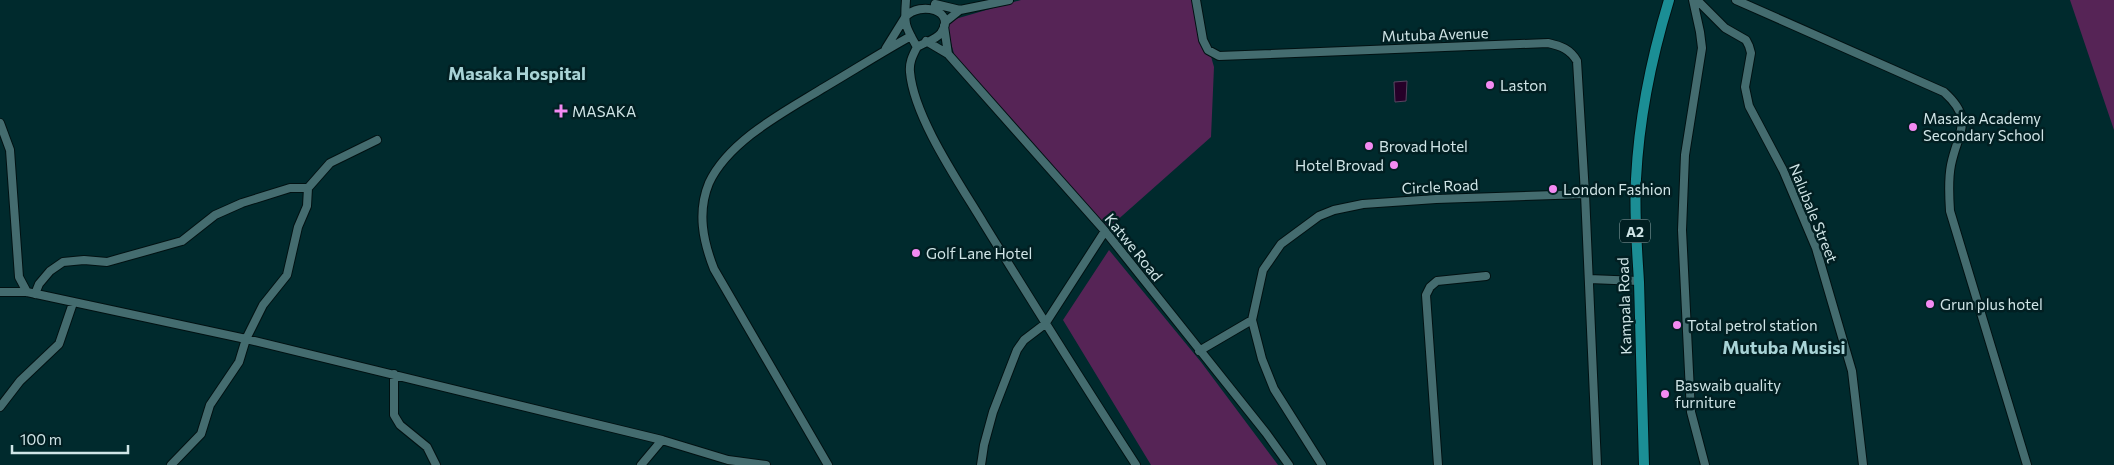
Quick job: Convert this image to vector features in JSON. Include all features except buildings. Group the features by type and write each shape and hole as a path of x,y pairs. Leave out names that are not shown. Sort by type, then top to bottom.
{"main road":[{"name":"Kampala Road","path":"1644,465 1639,280 1635,219 1639,139 1647,83 1668,0"}],"street":[{"path":"906,0 906,28 918,47"},
{"path":"885,50 909,8 917,3 925,0 960,10 1009,0"},
{"name":"Mutuba Avenue","path":"1196,0 1203,40 1208,50 1219,56 1548,43 1559,45 1573,54 1576,61 1586,194"},
{"path":"1693,0 1702,48 1685,155 1682,230 1691,412 1705,465"},
{"name":"Nalubale Street","path":"1697,0 1725,28 1746,40 1749,46 1750,53 1745,96 1783,170 1816,248 1852,371 1863,465"},
{"path":"1736,0 1944,92 1960,110 1963,122 1951,165 1948,184 1950,211 2027,465"},
{"path":"935,4 942,12 948,54"},
{"path":"960,10 944,24 940,34 918,47 911,59 909,70 916,100 945,160 1045,324 1136,465"},
{"path":"828,465 714,268 706,249 702,229 703,205 710,183 726,159 752,134 885,50 911,36"},
{"name":"Katwe Road","path":"926,41 948,54 1105,231 1266,433 1289,465"},
{"path":"0,123 10,150 19,277 31,293"},
{"path":"171,465 201,434 210,405 239,362 246,339 262,305 287,275 298,227 307,206 308,188 330,163 377,140"},
{"path":"31,293 50,271 63,262 84,260 108,262 182,241 215,215 242,203 290,188 308,188"},
{"path":"1586,194 1596,465"},
{"name":"Circle Road","path":"1322,465 1274,389 1262,359 1252,320 1263,270 1281,244 1319,216 1334,210 1363,204 1436,199 1586,194"},
{"path":"981,465 993,412 1017,350 1024,340 1045,324 1105,231"},
{"path":"1438,465 1426,295 1430,287 1437,281 1486,276"},
{"path":"4,292 19,277"},
{"path":"1589,279 1639,280"},
{"path":"4,292 31,293 246,339 662,440 728,460 766,465"},
{"path":"0,407 20,381 59,344 73,303"},
{"path":"1199,351 1252,320"},
{"path":"394,374 394,415 400,425 427,447 436,465"},
{"path":"641,465 662,440"}],"shaded area":[{"path":"1021,0 1195,0 1214,67 1211,137 1105,231 957,64 945,22"},
{"path":"2070,0 2114,0 2114,130"},
{"path":"1407,81 1406,101 1395,102 1394,82"},
{"path":"1109,250 1201,362 1278,465 1151,465 1063,320"}],"place":[{"name":"Laston","path":"1490,85"},
{"name":"MASAKA","path":"561,111"},
{"name":"Masaka Academy Secondary School","path":"1913,127"},
{"name":"Brovad Hotel","path":"1369,146"},
{"name":"Hotel Brovad","path":"1394,165"},
{"name":"London Fashion","path":"1553,189"},
{"name":"Golf Lane Hotel","path":"916,253"},
{"name":"Grun plus hotel","path":"1930,304"},
{"name":"Total petrol station","path":"1677,325"},
{"name":"Baswaib quality furniture","path":"1665,394"}],"district":[{"name":"Masaka Hospital","path":"517,73"},
{"name":"Mutuba Musisi","path":"1784,347"}]}
